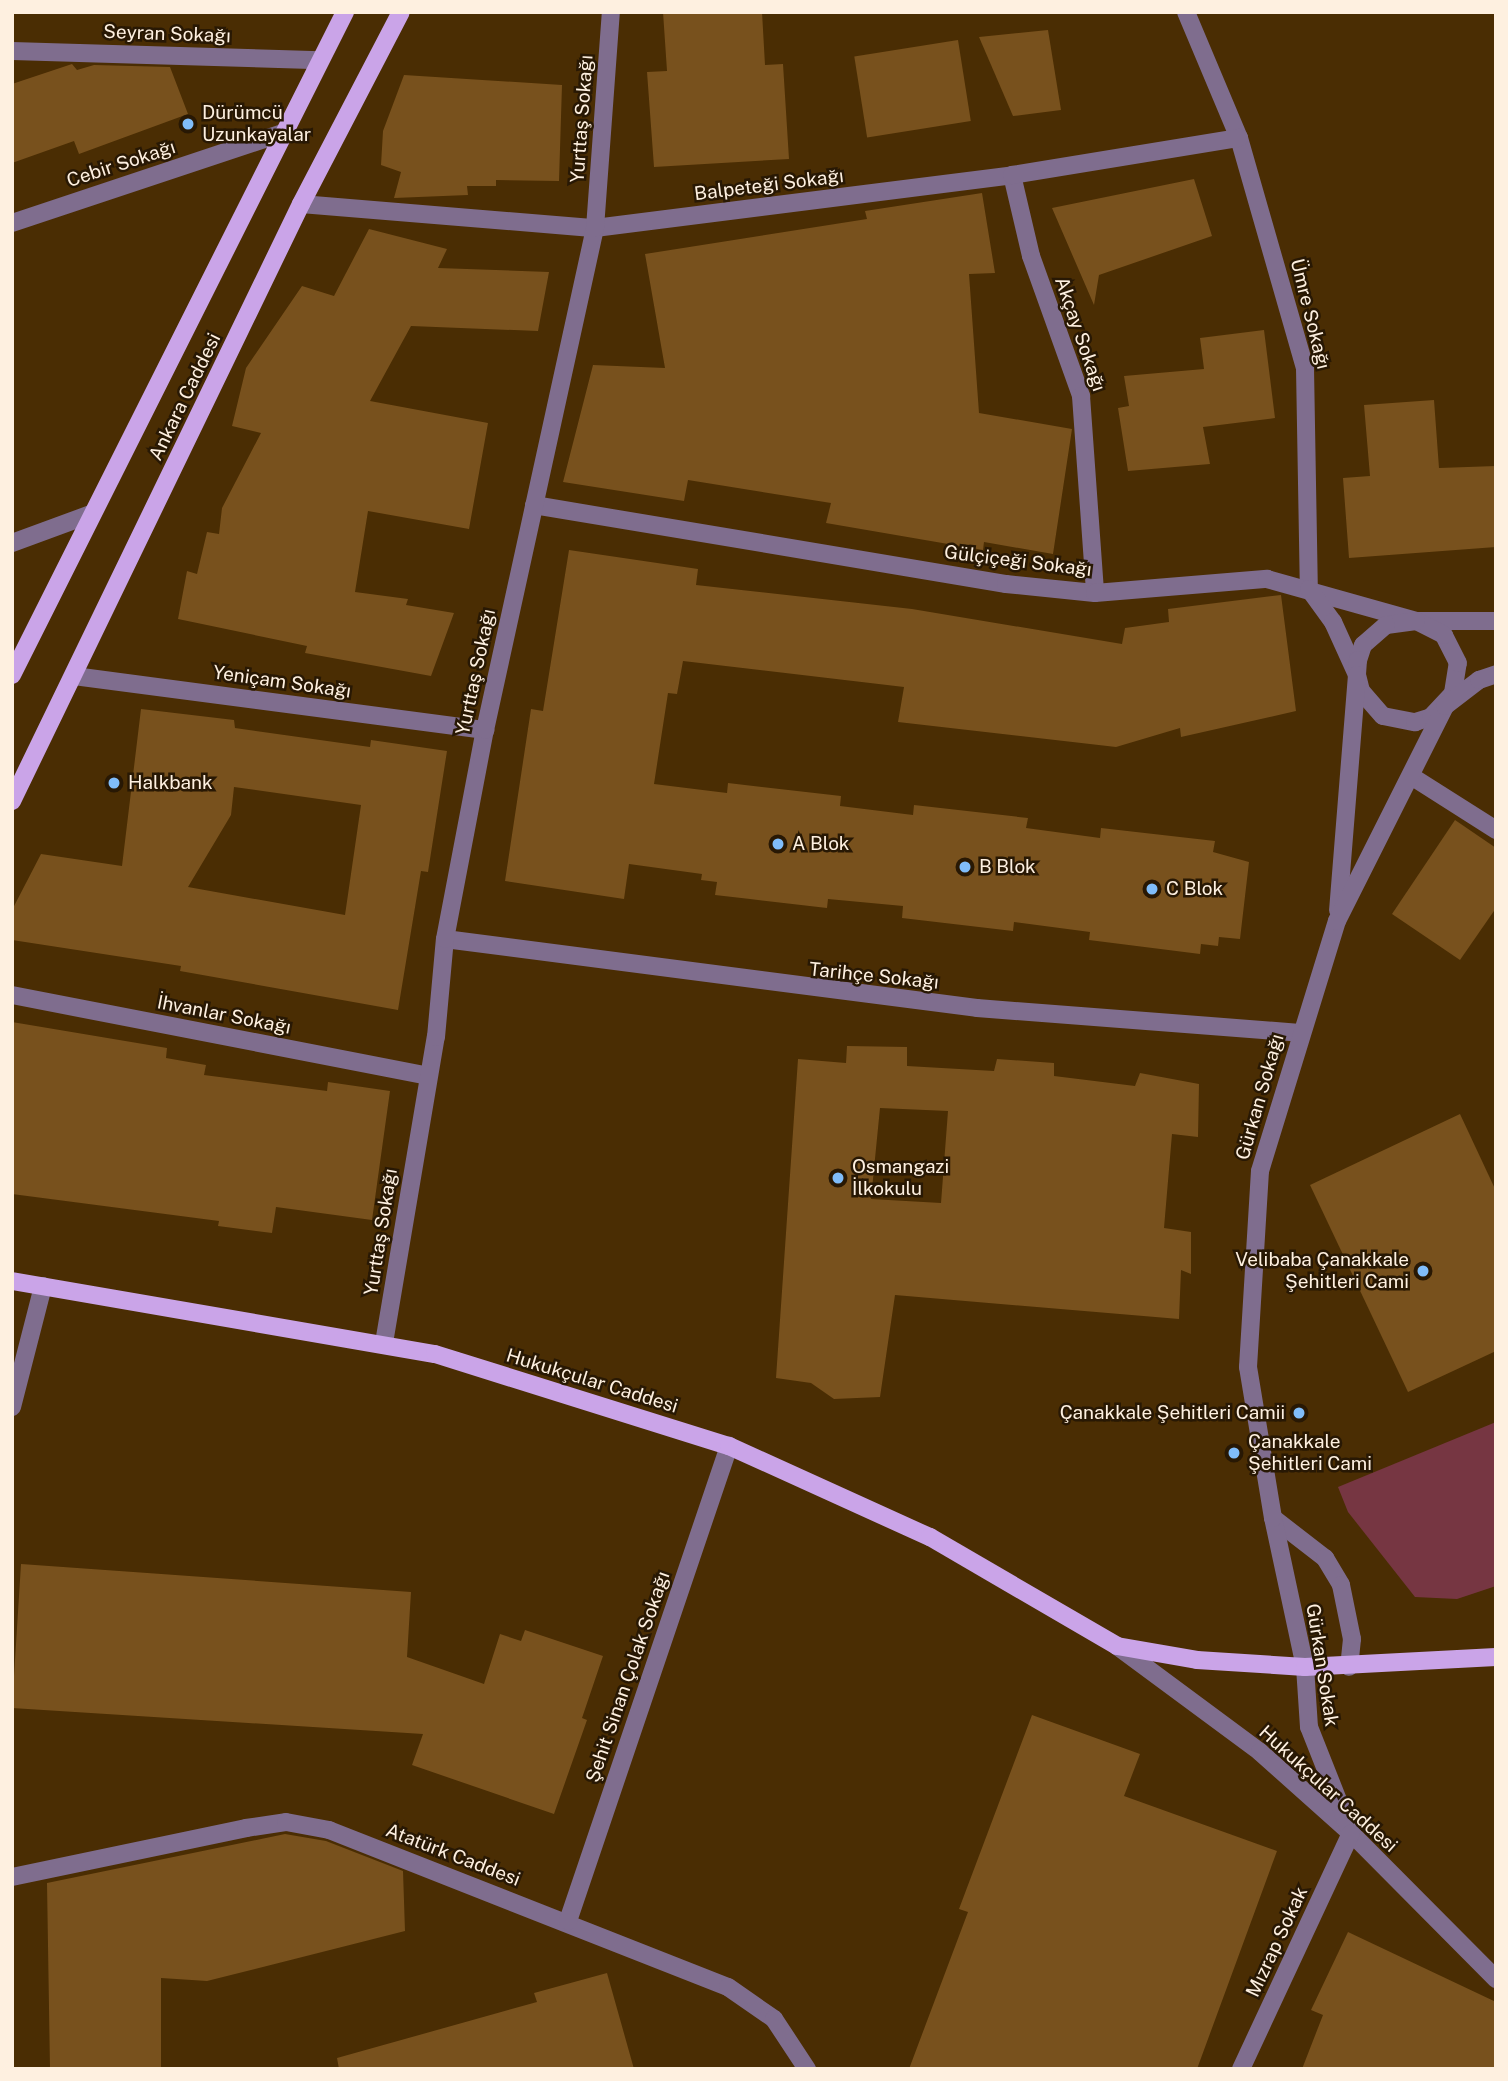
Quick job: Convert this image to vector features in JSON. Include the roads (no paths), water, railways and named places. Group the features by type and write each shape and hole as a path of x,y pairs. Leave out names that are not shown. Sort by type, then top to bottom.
{"main road":[{"name":"Ankara Caddesi","path":"12,675 345,12"},
{"name":"Ankara Caddesi","path":"12,802 301,204 401,12"},
{"name":"Hukukçular Caddesi","path":"12,1281 384,1343 435,1354 729,1446 930,1537 1117,1646 1211,1661 1305,1667 1349,1667 1496,1657"}],"street":[{"name":"Yurttaş Sokağı","path":"384,1343 428,1076 445,939 485,730 595,228 611,12"},
{"name":"Ümre Sokağı","path":"1186,12 1239,138 1305,368 1309,589"},
{"name":"Seyran Sokağı","path":"12,51 320,60"},
{"name":"Cebir Sokağı","path":"12,223 283,132"},
{"name":"Balpeteği Sokağı","path":"301,204 595,228 1013,175 1239,138"},
{"name":"Akçay Sokağı","path":"1013,175 1031,256 1081,396 1094,593"},
{"name":"Gülçiçeği Sokağı","path":"534,505 1006,584 1094,593 1267,579 1416,621 1496,621"},
{"path":"12,542 92,514"},
{"path":"1309,589 1334,622 1370,705 1383,716 1415,722 1445,706 1479,680 1496,674"},
{"path":"1357,675 1363,645 1373,634 1386,625 1416,621 1444,635 1458,663 1458,678 1445,706"},
{"name":"Gürkan Sokağı","path":"1337,921 1357,675"},
{"name":"Yeniçam Sokağı","path":"74,676 485,730"},
{"name":"Gürkan Sokağı","path":"1270,1498 1248,1367 1260,1171 1300,1033 1337,921 1445,706"},
{"path":"1410,776 1496,830"},
{"name":"Tarihçe Sokağı","path":"445,939 951,1005 1300,1033"},
{"name":"İhvanlar Sokağı","path":"12,995 428,1076"},
{"path":"12,1407 43,1286"},
{"name":"Şehit Sinan Çolak Sokağı","path":"568,1921 729,1446"},
{"name":"Gürkan Sokak","path":"1270,1498 1305,1667 1309,1727 1350,1833"},
{"path":"1273,1518 1325,1558 1341,1585 1352,1639 1349,1667"},
{"name":"Hukukçular Caddesi","path":"1117,1646 1260,1752 1350,1833 1496,1979"},
{"name":"Atatürk Caddesi","path":"12,1877 178,1840 286,1822 329,1829 568,1921 728,1987 774,2019 807,2069"},
{"name":"Mızrap Sokak","path":"1241,2069 1350,1833"},
{"name":"Atatürk Caddesi","path":"12,1889 41,1872"}],"place":[{"name":"Dürümcü Uzunkayalar","path":"188,124"},
{"name":"Halkbank","path":"114,783"},
{"name":"A Blok","path":"778,844"},
{"name":"B Blok","path":"965,867"},
{"name":"C Blok","path":"1152,889"},
{"name":"Osmangazi İlkokulu","path":"838,1178"},
{"name":"Velibaba Çanakkale Şehitleri Cami","path":"1423,1271"},
{"name":"Çanakkale Şehi̇tleri̇ Cami̇i̇","path":"1299,1413"},
{"name":"Çanakkale Şehitleri Cami","path":"1234,1453"}]}
